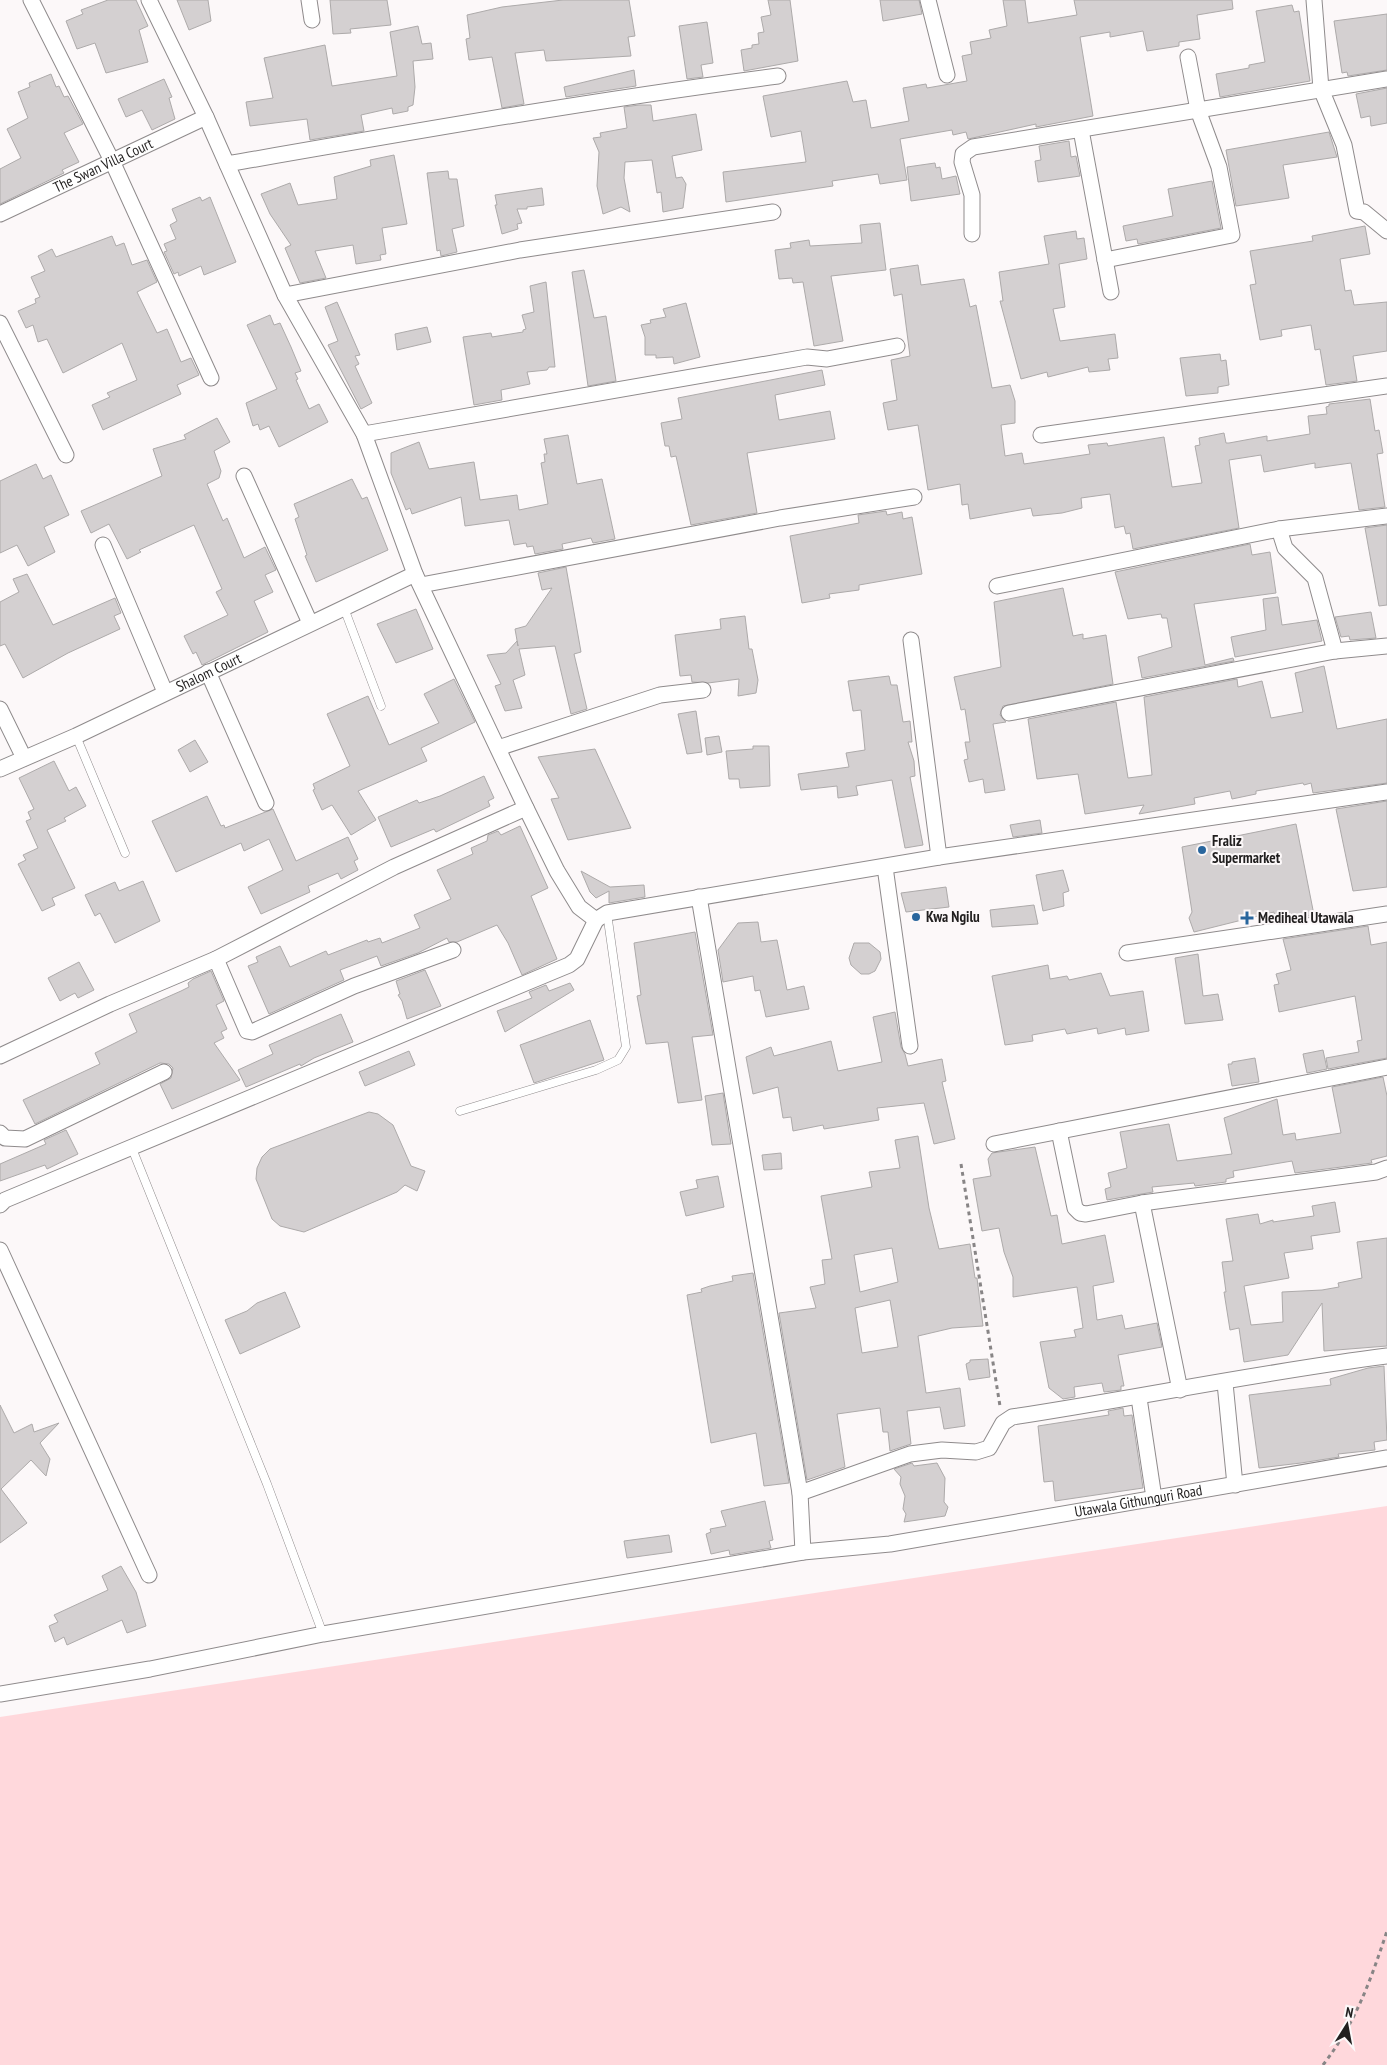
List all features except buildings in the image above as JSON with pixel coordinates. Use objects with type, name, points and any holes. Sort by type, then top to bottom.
[{"type":"street","points":[[31,0],[112,161],[211,378]]},
{"type":"street","points":[[149,0],[206,117],[285,295],[364,434],[418,579],[526,808],[557,871],[579,907],[602,916],[699,897],[938,857],[1387,792]]},
{"type":"street","points":[[309,0],[312,20]]},
{"type":"street","points":[[928,0],[947,76]]},
{"type":"street","points":[[1314,0],[1321,89],[1344,145],[1357,211],[1364,212],[1387,231]]},
{"type":"street","points":[[1105,260],[1232,235],[1219,168],[1198,110],[1188,57]]},
{"type":"street","points":[[227,164],[503,116],[660,91],[778,76]]},
{"type":"street","points":[[972,234],[972,195],[962,162],[963,154],[972,147],[1321,89],[1387,80]]},
{"type":"street","name":"The Swan Villa Court","points":[[0,214],[206,117]]},
{"type":"street","points":[[1081,130],[1111,292]]},
{"type":"street","points":[[285,295],[520,250],[773,212]]},
{"type":"street","points":[[0,323],[66,455]]},
{"type":"street","points":[[364,434],[807,357],[827,359],[897,346]]},
{"type":"street","points":[[1041,434],[1387,386]]},
{"type":"street","points":[[244,476],[310,623]]},
{"type":"street","name":"Shalom Court","points":[[0,769],[76,736],[310,623],[418,579],[914,497]]},
{"type":"street","points":[[997,586],[1279,529],[1387,516]]},
{"type":"street","points":[[1279,529],[1285,548],[1315,578],[1336,651]]},
{"type":"street","points":[[103,546],[165,692]]},
{"type":"street","points":[[911,640],[938,857]]},
{"type":"street","points":[[1009,713],[1336,651],[1387,646]]},
{"type":"street","points":[[208,672],[266,803]]},
{"type":"street","points":[[498,748],[660,695],[703,690]]},
{"type":"street","points":[[0,709],[24,758]]},
{"type":"street","points":[[0,1056],[110,1004],[216,959],[394,867],[526,808]]},
{"type":"street","points":[[885,866],[910,1046]]},
{"type":"street","points":[[699,897],[800,1493],[803,1552]]},
{"type":"street","points":[[1127,953],[1387,914]]},
{"type":"street","points":[[0,1205],[5,1200],[131,1146],[570,965],[577,959],[602,916]]},
{"type":"street","points":[[216,959],[246,1031],[252,1032],[354,986],[453,950]]},
{"type":"street","points":[[994,1144],[1387,1067]]},
{"type":"street","points":[[0,1133],[13,1140],[26,1140],[164,1072]]},
{"type":"street","points":[[1059,1131],[1075,1208],[1086,1214],[1142,1203],[1376,1172],[1387,1168]]},
{"type":"street","points":[[1142,1203],[1180,1390]]},
{"type":"street","points":[[0,1250],[150,1575]]},
{"type":"street","points":[[800,1493],[910,1454],[942,1450],[976,1452],[989,1448],[1003,1423],[1012,1417],[1139,1398],[1307,1366],[1387,1356]]},
{"type":"street","points":[[1225,1383],[1235,1485]]},
{"type":"street","points":[[1139,1398],[1154,1498]]},
{"type":"street","name":"Utawala Githunguri Road","points":[[0,1694],[150,1669],[324,1634],[803,1552],[890,1544],[1387,1458]]},
{"type":"lane","points":[[344,608],[381,706]]},
{"type":"lane","points":[[76,736],[125,853]]},
{"type":"lane","points":[[460,1112],[596,1070],[618,1060],[623,1054],[626,1047],[602,916]]},
{"type":"lane","points":[[131,1146],[267,1484],[324,1634]]},
{"type":"path","points":[[961,1164],[1003,1423]]},
{"type":"path","points":[[1323,2065],[1337,2047],[1365,1998],[1387,1931]]},
{"type":"shaded area","points":[[1387,1506],[1387,2065],[0,2065],[0,1717]]},
{"type":"place","name":"Fraliz Supermarket","points":[[1202,850]]},
{"type":"place","name":"Kwa Ngilu","points":[[916,917]]},
{"type":"place","name":"Mediheal Utawala","points":[[1247,918]]}]
